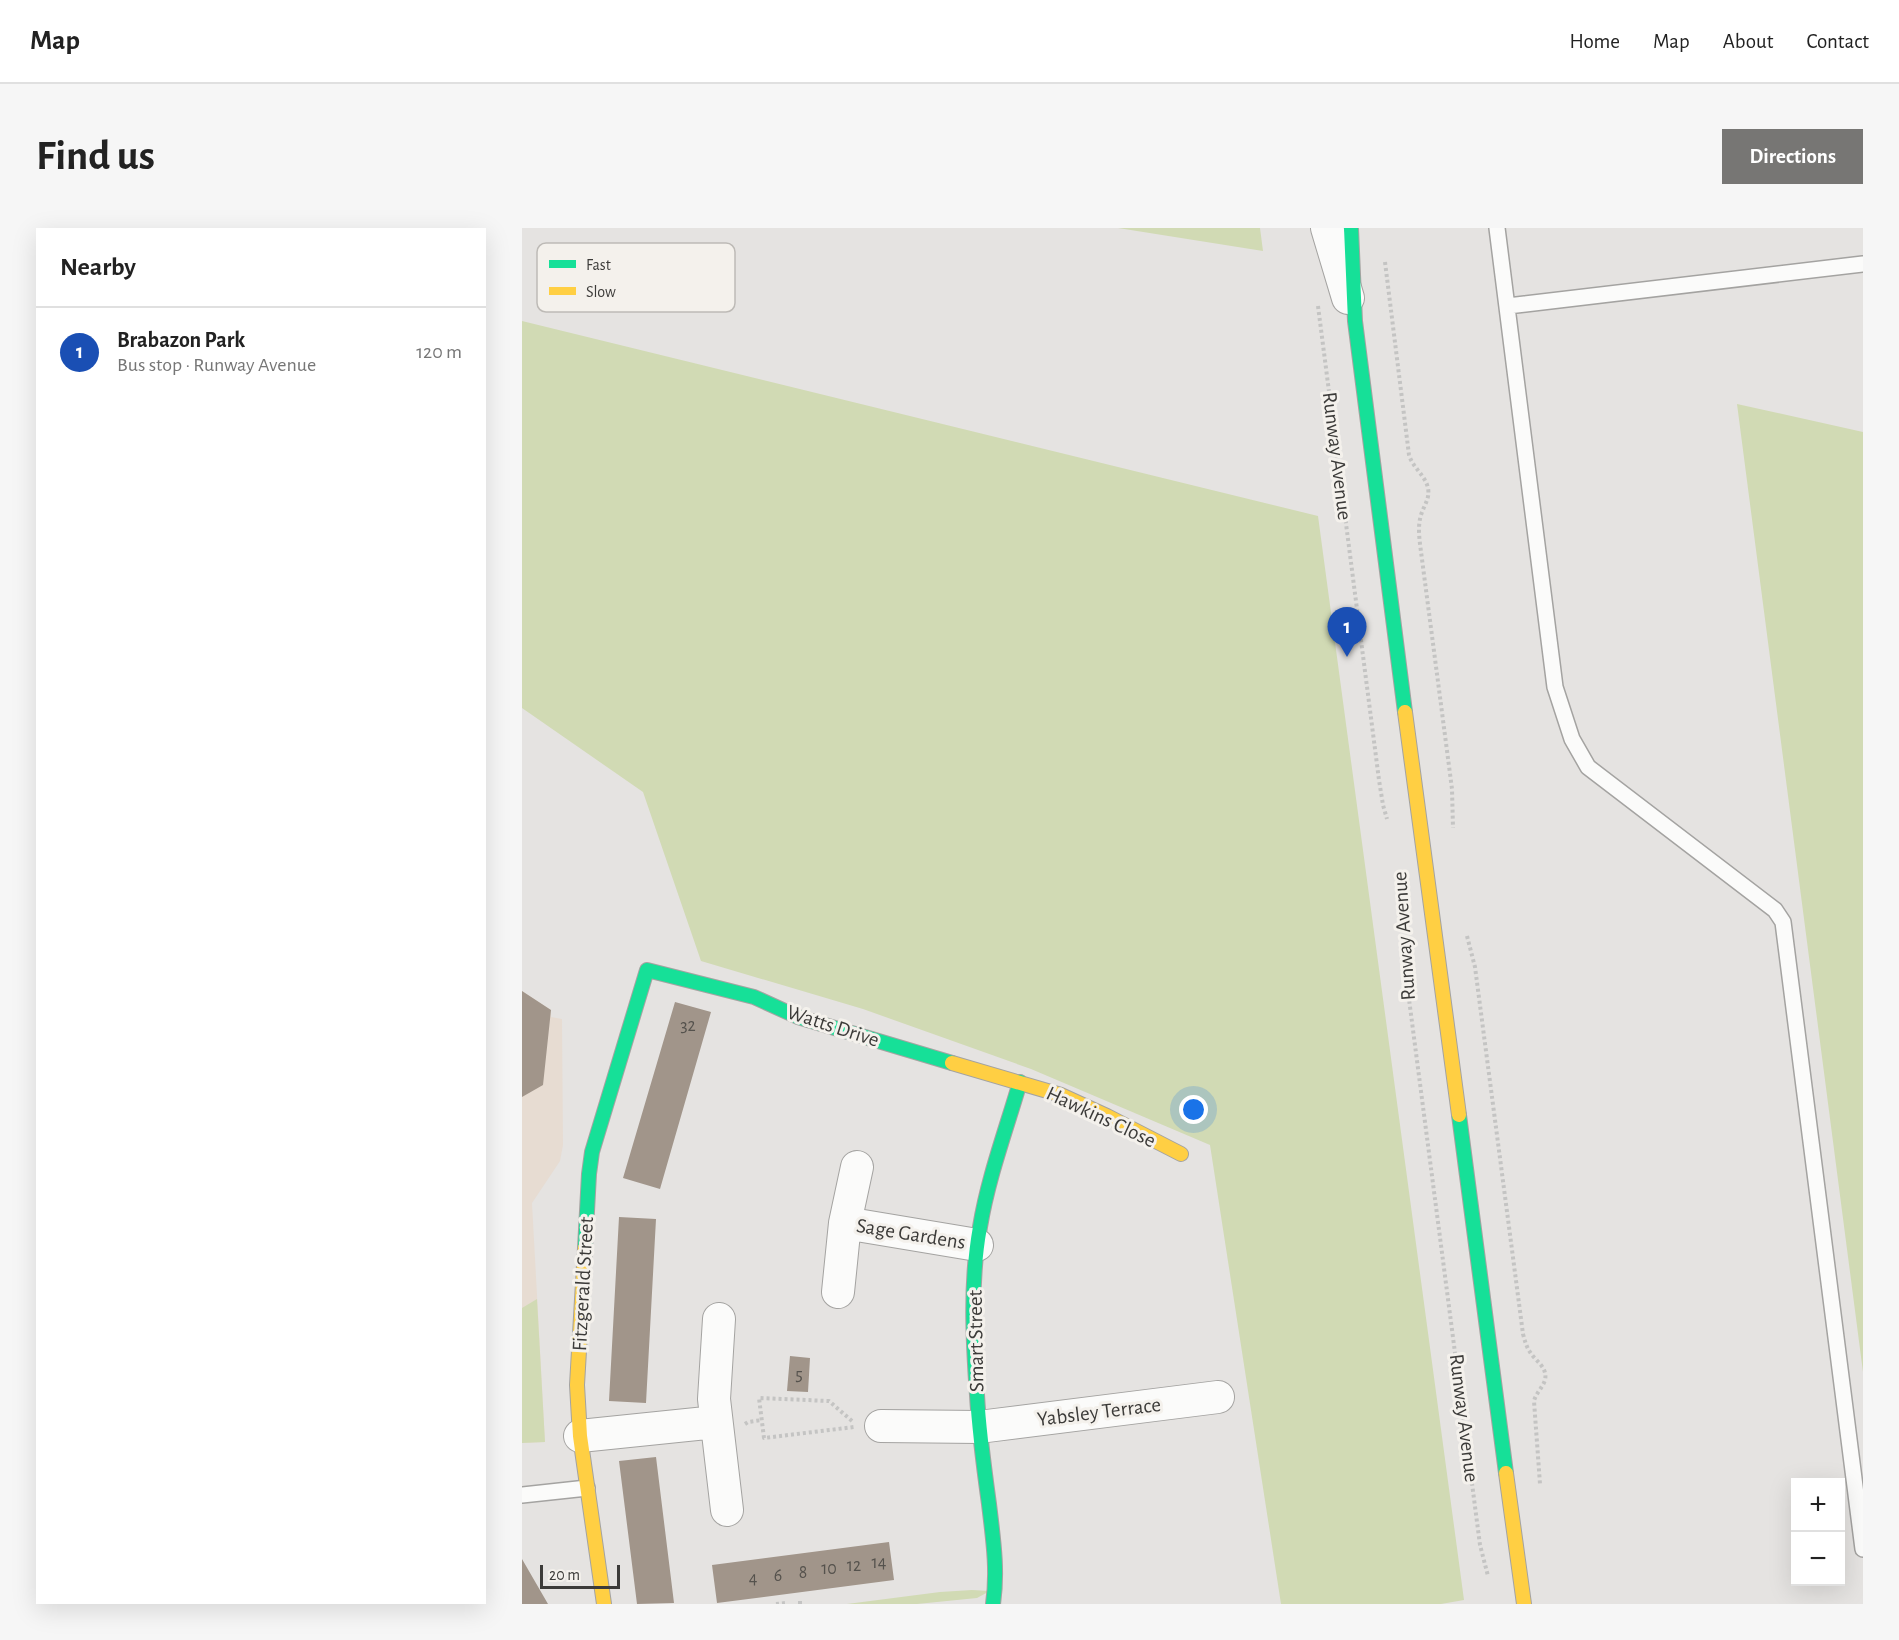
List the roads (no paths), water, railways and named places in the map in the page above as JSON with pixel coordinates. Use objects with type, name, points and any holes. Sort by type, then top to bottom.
[{"type":"street","name":"Runway Avenue","points":[[1328,228],[1355,321]]},
{"type":"street","name":"Runway Avenue","points":[[1351,228],[1355,321],[1524,1604]]},
{"type":"street","name":"Watts Drive","points":[[647,970],[754,997],[798,1017],[1020,1082]]},
{"type":"street","name":"Fitzgerald Street","points":[[604,1604],[580,1436],[577,1385],[590,1163],[647,970]]},
{"type":"street","name":"Hawkins Close","points":[[1020,1082],[1061,1095],[1180,1154]]},
{"type":"street","name":"Smart Street","points":[[993,1604],[997,1583],[979,1427],[974,1345],[977,1245],[983,1210],[1020,1082]]},
{"type":"street","name":"Sage Gardens","points":[[838,1292],[845,1223],[857,1167]]},
{"type":"street","name":"Sage Gardens","points":[[845,1223],[977,1245]]},
{"type":"street","points":[[719,1319],[714,1399],[727,1510]]},
{"type":"street","name":"Yabsley Terrace","points":[[869,1426],[979,1427],[1218,1397]]},
{"type":"street","points":[[580,1436],[716,1422]]},
{"type":"lane","points":[[1497,228],[1555,687],[1572,739],[1588,767],[1775,910],[1783,922],[1863,1549]]},
{"type":"lane","points":[[1508,306],[1863,264]]},
{"type":"lane","points":[[522,1495],[587,1488]]},
{"type":"place","name":"Brabazon Park","points":[[1347,657]]}]
